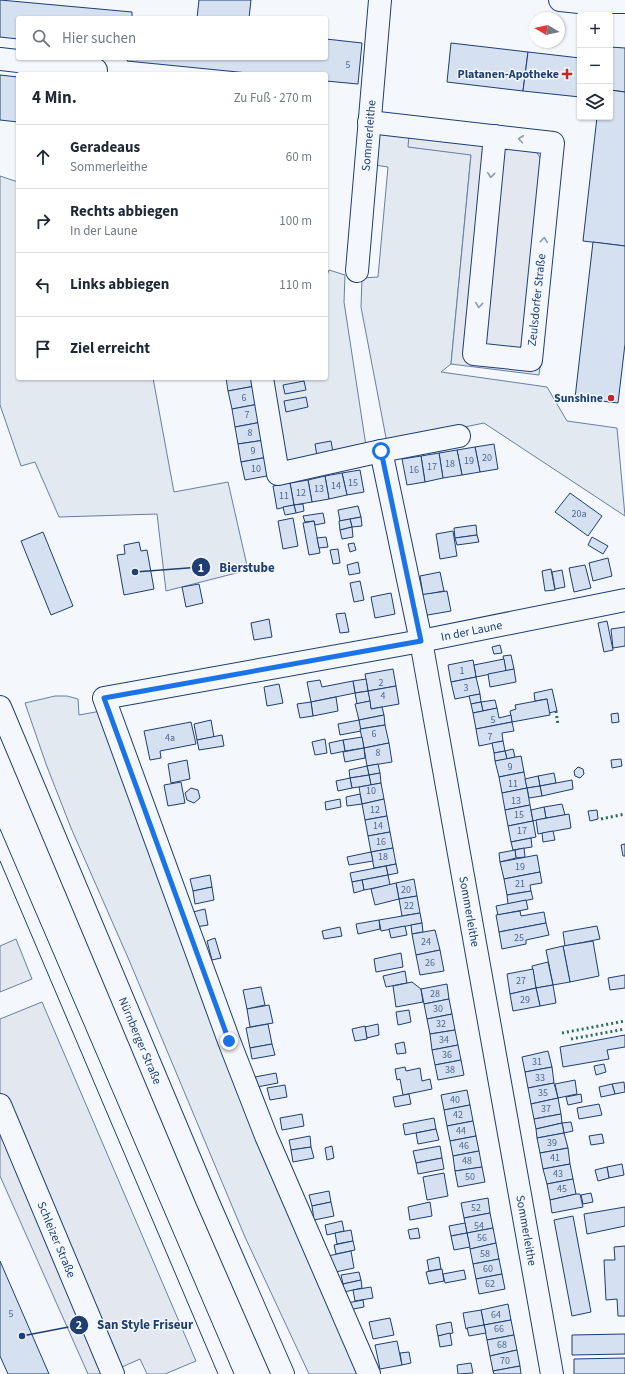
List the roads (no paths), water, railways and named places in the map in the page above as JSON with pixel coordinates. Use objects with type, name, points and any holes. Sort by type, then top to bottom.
[{"type":"street","name":"Sommerleithe","points":[[357,271],[380,0]]},
{"type":"street","points":[[560,0],[579,2],[625,2]]},
{"type":"street","points":[[0,59],[96,70]]},
{"type":"street","name":"Zeulsdorfer Straße","points":[[369,122],[495,136],[553,143],[531,360],[474,354],[495,136]]},
{"type":"street","points":[[262,380],[278,474],[381,451],[458,436]]},
{"type":"street","name":"Sommerleithe","points":[[381,451],[421,641],[552,1374]]},
{"type":"street","name":"In der Laune","points":[[369,1374],[266,1136],[104,698],[421,641],[625,600]]},
{"type":"street","name":"Nürnberger Straße","points":[[0,707],[4,724],[207,1200],[283,1374]]},
{"type":"street","name":"Schleizer Straße","points":[[0,1105],[112,1374]]},
{"type":"tram line","points":[[0,829],[234,1374]]},
{"type":"tram line","points":[[0,861],[218,1374]]},
{"type":"place","name":"Platanen-Apotheke","points":[[567,74]]},
{"type":"place","name":"Sunshine","points":[[611,398]]},
{"type":"place","name":"Bierstube","points":[[135,572]]},
{"type":"place","name":"San Style Friseur","points":[[22,1336]]}]
